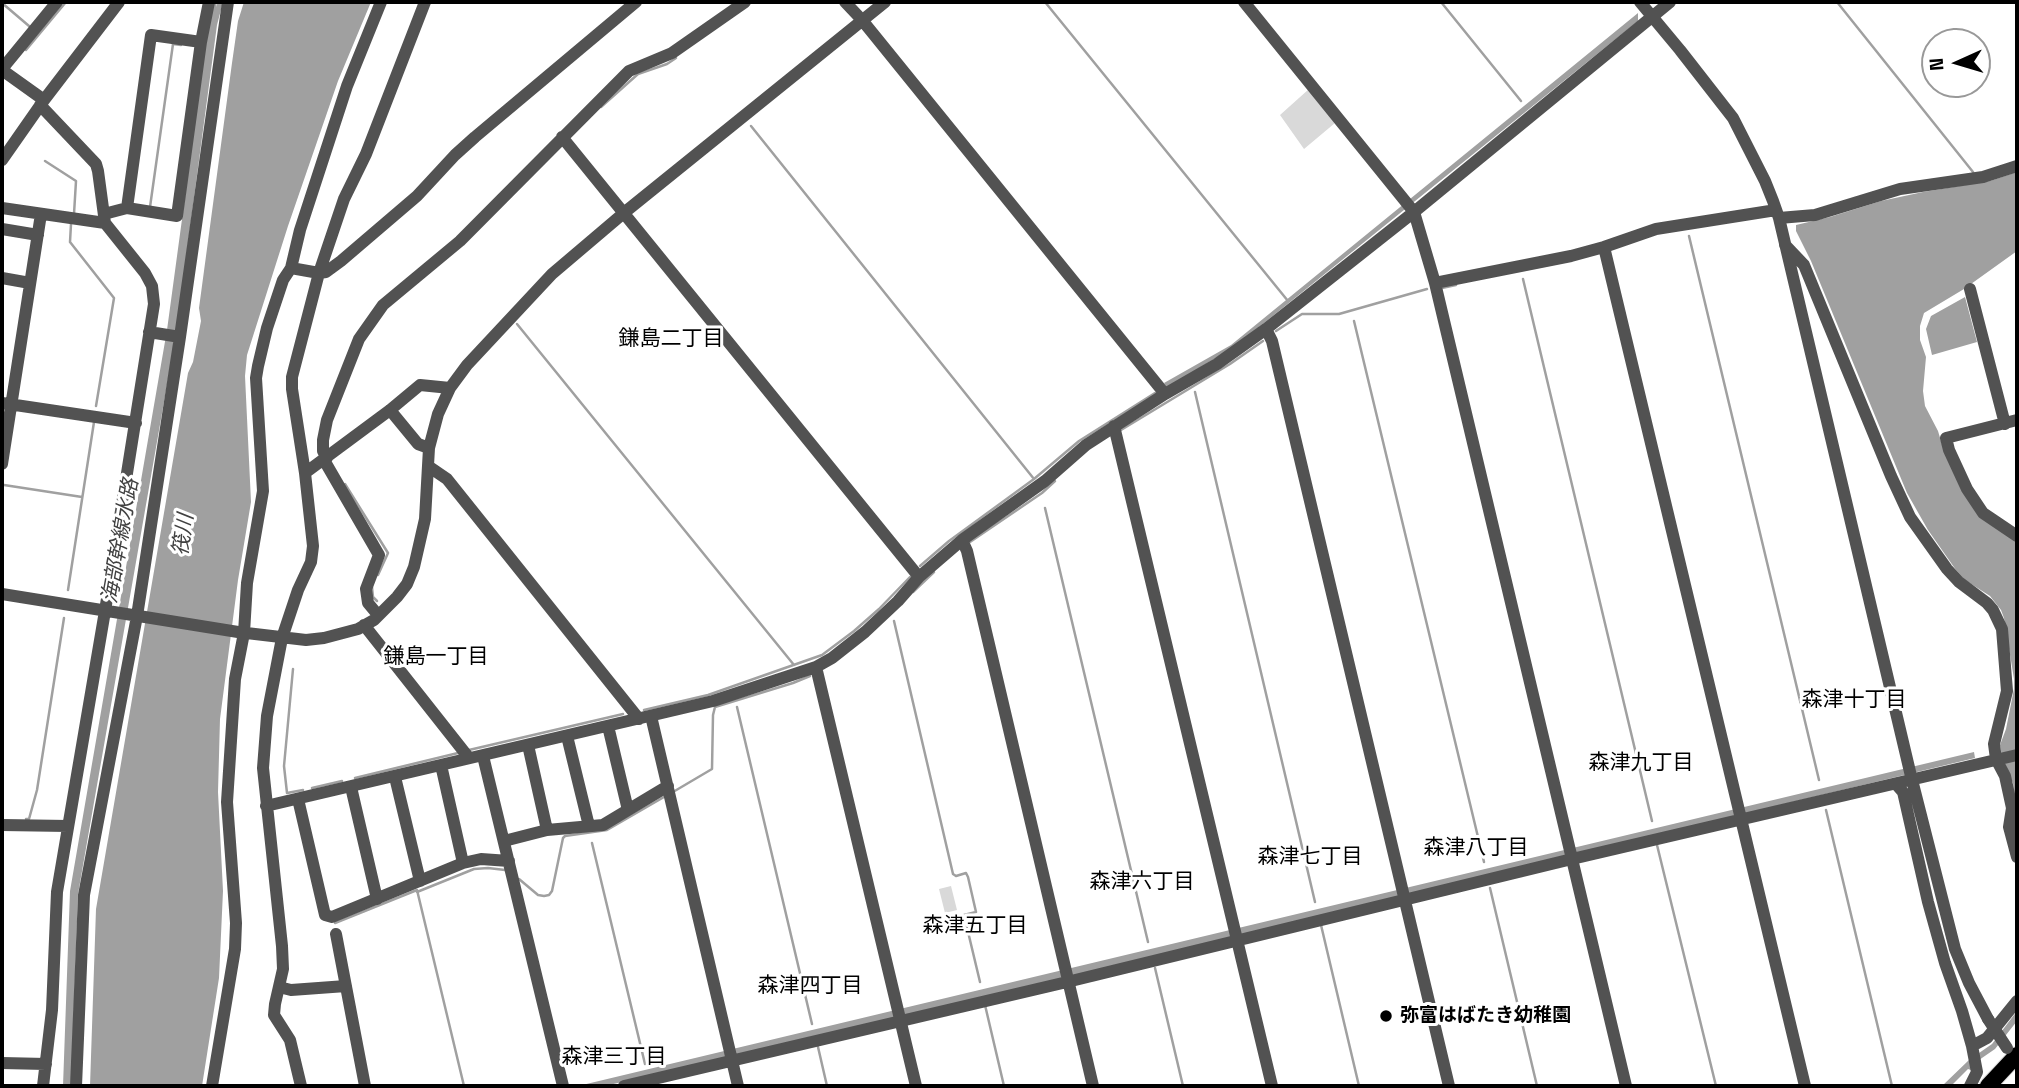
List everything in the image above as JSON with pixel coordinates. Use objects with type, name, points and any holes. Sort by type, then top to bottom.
[{"type":"main road","points":[[1987,1086],[2013,1054]]},
{"type":"street","points":[[2,160],[119,2]]},
{"type":"street","points":[[76,1086],[84,895],[137,616],[174,336],[228,2]]},
{"type":"street","points":[[212,1086],[235,948],[236,923],[227,802],[235,679],[247,583],[263,491],[256,378],[264,337],[283,280],[291,268],[300,230],[347,86],[381,2]]},
{"type":"street","points":[[301,1086],[290,1040],[274,1016],[283,969],[282,946],[263,768],[267,716],[282,638],[298,590],[311,562],[313,547],[292,377],[318,273],[344,200],[366,154],[425,2]]},
{"type":"street","points":[[291,268],[318,273],[327,271],[341,261],[408,204],[475,137],[636,2]]},
{"type":"street","points":[[378,615],[368,603],[366,590],[379,555],[323,451],[327,420],[359,339],[383,305],[460,241],[629,71],[672,53],[745,2]]},
{"type":"street","points":[[845,2],[1164,394]]},
{"type":"street","points":[[2,594],[282,638],[324,639],[364,625],[397,597],[407,584],[414,567],[425,519],[429,448],[438,414],[450,388],[467,365],[552,274],[885,2]]},
{"type":"street","points":[[1244,2],[1414,212],[1435,283],[1626,1086]]},
{"type":"street","points":[[1640,2],[1733,118],[1765,181],[1777,214],[1955,949],[1988,1019],[2013,1054]]},
{"type":"street","points":[[266,806],[713,701],[816,667],[832,658],[865,632],[919,577],[962,540],[1045,481],[1086,445],[1164,394],[1217,364],[1266,329],[1414,212],[1670,2]]},
{"type":"street","points":[[43,1086],[52,1010],[57,892],[111,612],[153,304],[152,286],[145,273],[105,218],[96,164],[42,103],[4,72],[55,3]]},
{"type":"street","points":[[2,208],[41,214],[105,218],[127,208],[177,216],[205,4]]},
{"type":"street","points":[[127,208],[150,35],[201,42]]},
{"type":"street","points":[[562,137],[919,577]]},
{"type":"street","points":[[1435,283],[1604,247],[1656,229],[1777,214],[1815,215],[1899,189],[1983,177],[2017,166]]},
{"type":"street","points":[[2,464],[6,404],[41,214]]},
{"type":"street","points":[[2,229],[38,235]]},
{"type":"street","points":[[1785,244],[1804,265],[1910,517],[1947,569],[1959,582],[1987,603],[1997,618],[2004,639],[2007,691],[1994,744],[1996,759],[2005,776],[2011,808],[2010,827],[2017,858]]},
{"type":"street","points":[[1604,247],[1805,1086]]},
{"type":"street","points":[[2,278],[30,283]]},
{"type":"street","points":[[1970,289],[2011,422],[1946,438],[1967,489],[1983,513],[2017,536]]},
{"type":"street","points":[[1266,329],[1272,341],[1449,1086]]},
{"type":"street","points":[[149,332],[174,336]]},
{"type":"street","points":[[304,473],[420,385],[450,388]]},
{"type":"street","points":[[6,404],[136,423]]},
{"type":"street","points":[[390,410],[418,444],[429,448]]},
{"type":"street","points":[[1114,426],[1272,1086]]},
{"type":"street","points":[[428,466],[447,479],[645,717],[667,786],[738,1086]]},
{"type":"street","points":[[962,540],[967,551],[1093,1086]]},
{"type":"street","points":[[364,625],[469,758]]},
{"type":"street","points":[[816,667],[916,1086]]},
{"type":"street","points":[[608,726],[628,810]]},
{"type":"street","points":[[567,736],[589,826]]},
{"type":"street","points":[[528,745],[547,830]]},
{"type":"street","points":[[624,1086],[731,1056],[899,1016],[1068,982],[1236,935],[1570,853],[1739,815],[1896,784],[1911,774],[2017,755]]},
{"type":"street","points":[[483,756],[563,1086]]},
{"type":"street","points":[[442,765],[463,863]]},
{"type":"street","points":[[395,777],[420,881]]},
{"type":"street","points":[[1896,784],[1902,792],[1938,939],[1977,1072],[1970,1086]]},
{"type":"street","points":[[505,841],[547,830],[603,825],[667,786]]},
{"type":"street","points":[[351,787],[377,899]]},
{"type":"street","points":[[298,799],[325,915],[332,917],[463,863],[481,859],[509,861]]},
{"type":"street","points":[[2,825],[68,826]]},
{"type":"street","points":[[336,934],[365,1086]]},
{"type":"street","points":[[279,987],[291,990],[346,986]]},
{"type":"street","points":[[1973,1057],[2017,1001]]},
{"type":"street","points":[[2,1063],[47,1064]]},
{"type":"shaded area","points":[[1309,89],[1335,123],[1304,149],[1280,115]]},
{"type":"shaded area","points":[[951,886],[957,910],[945,913],[939,889]]},
{"type":"water","points":[[214,2],[217,2],[216,7],[218,2],[223,2],[217,25],[176,333],[78,894],[71,1086],[63,1086],[70,891],[167,330],[206,42]]},
{"type":"water","name":"筏川","points":[[244,2],[371,2],[338,81],[247,355],[245,376],[251,502],[220,719],[218,792],[223,891],[219,978],[202,1086],[90,1086],[96,909],[188,373],[193,362],[201,321],[199,308],[232,63],[238,21]]},
{"type":"water","points":[[1638,13],[1638,21],[1238,344],[1167,388],[1164,383],[1231,345]]},
{"type":"water","points":[[2017,172],[2017,251],[1964,289],[1924,313],[1920,340],[1926,357],[1923,391],[1925,406],[1938,431],[1944,451],[1964,491],[2017,541],[2017,823],[2013,783],[2003,763],[2000,745],[2014,689],[2004,618],[1990,596],[1965,580],[1956,570],[1928,530],[1907,493],[1811,261],[1796,231],[1796,225],[1881,201],[1990,181]]},
{"type":"water","points":[[1965,297],[1977,342],[1932,355],[1926,329],[1931,316]]},
{"type":"water","points":[[1974,752],[1975,758],[904,1016],[605,1086],[578,1086]]},
{"type":"water","points":[[2017,1011],[2017,1021],[1995,1049],[1951,1086],[1942,1086],[1969,1060],[1992,1044]]},
{"type":"waterway","points":[[26,50],[66,2]]},
{"type":"waterway","points":[[1045,2],[1288,301]]},
{"type":"waterway","points":[[1441,2],[1521,101]]},
{"type":"waterway","points":[[1837,2],[1973,174]]},
{"type":"waterway","points":[[2,3],[29,26]]},
{"type":"waterway","points":[[150,207],[173,44],[181,45]]},
{"type":"waterway","points":[[601,107],[638,74],[676,58]]},
{"type":"waterway","points":[[751,126],[1034,479]]},
{"type":"waterway","points":[[45,161],[76,181],[74,214]]},
{"type":"waterway","points":[[71,224],[70,242],[114,298],[96,406]]},
{"type":"waterway","points":[[1689,236],[1819,780]]},
{"type":"waterway","points":[[1523,279],[1652,821]]},
{"type":"waterway","points":[[1442,288],[1456,285]]},
{"type":"waterway","points":[[1276,331],[1302,314],[1339,314],[1427,289]]},
{"type":"waterway","points":[[1354,321],[1484,862]]},
{"type":"waterway","points":[[517,324],[794,665]]},
{"type":"waterway","points":[[1121,430],[1263,341]]},
{"type":"waterway","points":[[1195,392],[1315,902]]},
{"type":"waterway","points":[[920,566],[1079,441],[1155,393]]},
{"type":"waterway","points":[[68,590],[94,422]]},
{"type":"waterway","points":[[970,542],[1042,493],[1055,481]]},
{"type":"waterway","points":[[345,484],[388,553],[378,575]]},
{"type":"waterway","points":[[4,485],[82,497]]},
{"type":"waterway","points":[[1045,508],[1148,942]]},
{"type":"waterway","points":[[913,592],[934,572]]},
{"type":"waterway","points":[[644,710],[708,695],[822,655],[879,609],[910,577]]},
{"type":"waterway","points":[[372,587],[373,597],[377,601]]},
{"type":"waterway","points":[[26,819],[29,819],[37,790],[64,618]]},
{"type":"waterway","points":[[894,621],[953,874],[956,876],[966,873],[968,877],[976,912],[964,915],[980,982]]},
{"type":"waterway","points":[[293,669],[284,766],[287,793],[303,790]]},
{"type":"waterway","points":[[673,792],[712,769],[715,707],[810,676]]},
{"type":"waterway","points":[[737,707],[812,1024]]},
{"type":"waterway","points":[[469,750],[623,714]]},
{"type":"waterway","points":[[355,778],[458,753]]},
{"type":"waterway","points":[[312,788],[342,781]]},
{"type":"waterway","points":[[519,879],[538,895],[549,895],[565,836],[607,830],[664,797]]},
{"type":"waterway","points":[[1826,810],[1892,1086]]},
{"type":"waterway","points":[[592,843],[645,1064]]},
{"type":"waterway","points":[[1657,845],[1716,1086]]},
{"type":"waterway","points":[[417,892],[474,869],[505,870]]},
{"type":"waterway","points":[[1490,888],[1537,1086]]},
{"type":"waterway","points":[[335,923],[417,890],[464,1086]]},
{"type":"waterway","points":[[1321,925],[1359,1086]]},
{"type":"waterway","points":[[1155,968],[1183,1086]]},
{"type":"waterway","points":[[985,1005],[1004,1086]]},
{"type":"waterway","points":[[818,1047],[827,1086]]},
{"type":"place","name":"弥富はばたき幼稚園","points":[[1386,1016]]},
{"type":"district","name":"鎌島二丁目","points":[[671,339]]},
{"type":"district","name":"鎌島一丁目","points":[[436,657]]},
{"type":"district","name":"森津十丁目","points":[[1854,700]]},
{"type":"district","name":"森津九丁目","points":[[1641,763]]},
{"type":"district","name":"森津八丁目","points":[[1476,848]]},
{"type":"district","name":"森津七丁目","points":[[1310,857]]},
{"type":"district","name":"森津六丁目","points":[[1142,882]]},
{"type":"district","name":"森津五丁目","points":[[975,926]]},
{"type":"district","name":"森津四丁目","points":[[810,986]]},
{"type":"district","name":"森津三丁目","points":[[614,1057]]},
{"type":"water label","name":"海部幹線水路","points":[[121,541]]}]
